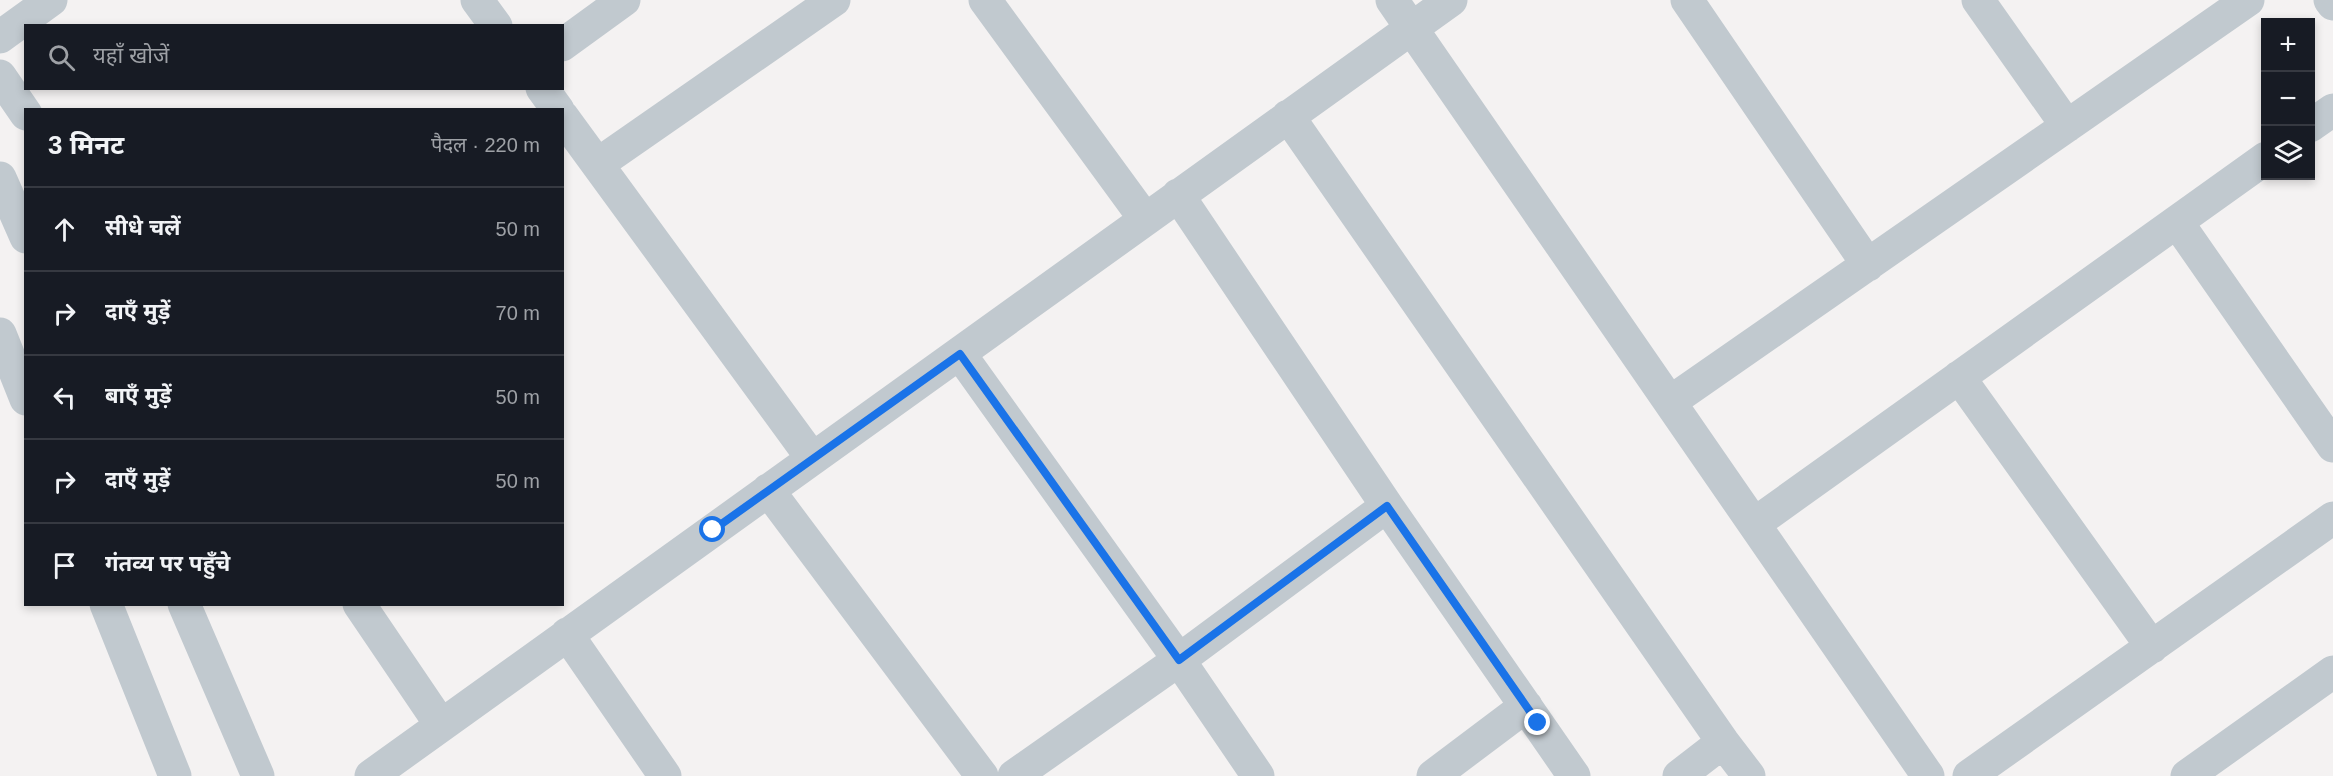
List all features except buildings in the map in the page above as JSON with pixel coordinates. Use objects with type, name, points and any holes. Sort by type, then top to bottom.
[{"type":"street","points":[[0,37],[51,0]]},
{"type":"street","points":[[477,0],[495,24]]},
{"type":"street","points":[[564,44],[624,0]]},
{"type":"street","points":[[598,164],[834,0]]},
{"type":"street","points":[[985,0],[1145,219]]},
{"type":"street","points":[[1392,0],[1929,776]]},
{"type":"street","points":[[373,775],[1451,0]]},
{"type":"street","points":[[1687,0],[1868,265]]},
{"type":"street","points":[[1978,0],[2067,126]]},
{"type":"street","points":[[1670,402],[2248,0]]},
{"type":"street","points":[[2330,0],[2333,4]]},
{"type":"street","points":[[0,76],[24,111]]},
{"type":"street","points":[[543,90],[557,108]]},
{"type":"street","points":[[2315,123],[2333,110]]},
{"type":"street","points":[[1288,116],[1723,742],[1749,776]]},
{"type":"street","points":[[564,119],[812,458]]},
{"type":"street","points":[[1754,524],[2261,161]]},
{"type":"street","points":[[0,178],[24,232]]},
{"type":"street","points":[[1178,195],[1387,506],[1574,776]]},
{"type":"street","points":[[2176,222],[2333,446]]},
{"type":"street","points":[[0,334],[24,394]]},
{"type":"street","points":[[960,354],[1179,660],[1258,776]]},
{"type":"street","points":[[1959,377],[2152,647]]},
{"type":"street","points":[[768,490],[982,776]]},
{"type":"street","points":[[1014,776],[1179,660],[1387,506]]},
{"type":"street","points":[[1969,776],[2333,518]]},
{"type":"street","points":[[107,606],[176,776]]},
{"type":"street","points":[[185,606],[258,776]]},
{"type":"street","points":[[360,606],[441,725]]},
{"type":"street","points":[[567,634],[665,776]]},
{"type":"street","points":[[2187,776],[2333,672]]},
{"type":"street","points":[[1433,776],[1526,705]]},
{"type":"street","points":[[1679,776],[1723,742]]},
{"type":"route","points":[[713,530],[960,354],[1179,660],[1387,506],[1538,723]]}]
